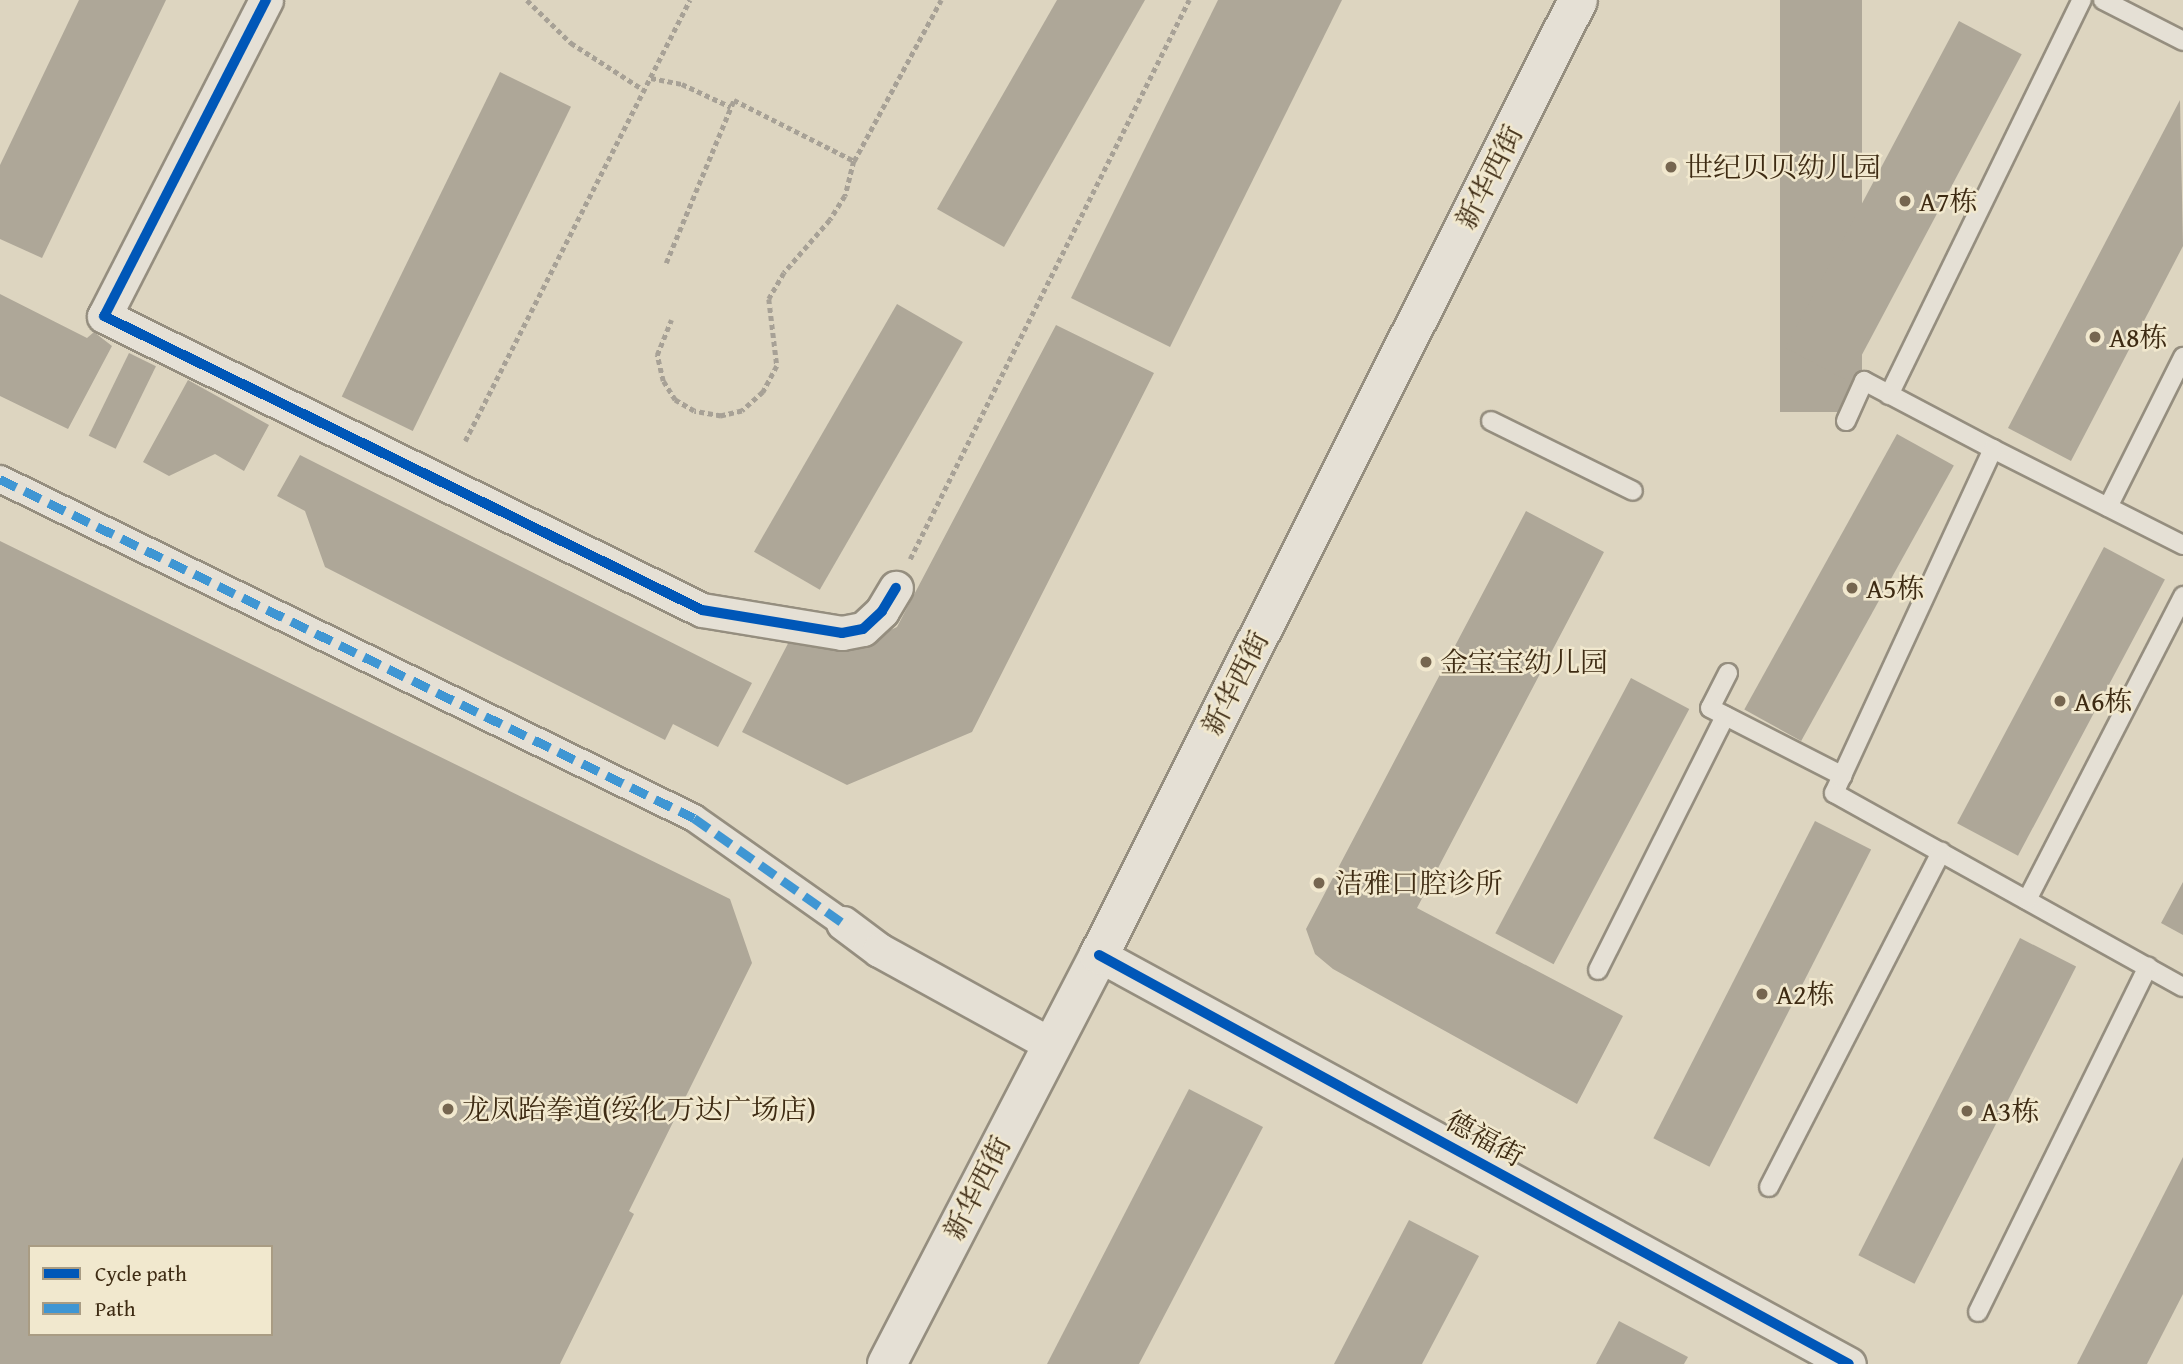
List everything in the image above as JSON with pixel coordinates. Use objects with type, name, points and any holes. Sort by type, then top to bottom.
[{"type":"main road","name":"新华西街","points":[[897,1360],[1052,1045],[1578,0]]},
{"type":"street","points":[[266,0],[104,316],[702,610],[842,633],[863,629],[882,611],[896,588]]},
{"type":"street","points":[[0,479],[694,818],[879,950],[1052,1045]]},
{"type":"street","name":"德福街","points":[[1099,955],[1849,1364]]},
{"type":"lane","points":[[1889,394],[2082,0]]},
{"type":"lane","points":[[2103,0],[2183,41]]},
{"type":"lane","points":[[2108,507],[2183,356]]},
{"type":"lane","points":[[1846,421],[1864,382],[2183,545]]},
{"type":"lane","points":[[1491,421],[1633,491]]},
{"type":"lane","points":[[1993,449],[1835,793],[2183,987]]},
{"type":"lane","points":[[2027,900],[2183,596]]},
{"type":"lane","points":[[1728,673],[1710,708],[1843,776]]},
{"type":"lane","points":[[1598,970],[1726,716]]},
{"type":"lane","points":[[1769,1187],[1941,852]]},
{"type":"lane","points":[[1978,1312],[2148,967]]},
{"type":"path","points":[[527,0],[571,43],[644,90]]},
{"type":"path","points":[[466,441],[690,0]]},
{"type":"path","points":[[671,320],[657,355],[663,381],[675,400],[694,411],[722,416],[743,411],[763,392],[777,366],[769,299],[784,273],[830,220],[845,196],[854,160],[940,0]]},
{"type":"path","points":[[896,588],[1189,0]]},
{"type":"path","points":[[651,78],[682,84],[732,108]]},
{"type":"path","points":[[666,264],[734,100],[854,160]]},
{"type":"building","points":[[79,0],[166,0],[42,258],[0,239],[0,165]]},
{"type":"building","points":[[1057,0],[1145,0],[1004,247],[937,209]]},
{"type":"building","points":[[1218,0],[1342,0],[1170,347],[1071,298]]},
{"type":"building","points":[[1780,0],[1862,0],[1862,412],[1780,412]]},
{"type":"building","name":"A7栋","points":[[1959,21],[2022,54],[1848,381],[1785,348]]},
{"type":"building","points":[[500,72],[571,107],[413,431],[342,396]]},
{"type":"building","name":"A8栋","points":[[2180,100],[2183,246],[2071,461],[2008,428]]},
{"type":"building","points":[[0,294],[87,338],[94,332],[112,346],[68,429],[0,396]]},
{"type":"building","points":[[897,304],[963,342],[820,590],[754,552]]},
{"type":"building","points":[[1056,325],[1154,373],[972,732],[847,785],[742,732],[795,630],[850,649],[897,627]]},
{"type":"building","points":[[129,353],[156,366],[116,449],[89,436]]},
{"type":"building","points":[[188,380],[269,425],[244,471],[215,454],[169,476],[143,462]]},
{"type":"building","name":"A5栋","points":[[1897,434],[1954,466],[1801,741],[1744,710]]},
{"type":"building","points":[[300,455],[752,683],[718,747],[673,724],[665,740],[325,567],[305,511],[277,496]]},
{"type":"building","points":[[1526,511],[1604,552],[1417,908],[1623,1016],[1577,1104],[1333,969],[1315,954],[1306,929]]},
{"type":"building","points":[[0,541],[730,899],[752,963],[629,1211],[634,1214],[560,1364],[0,1364]]},
{"type":"building","name":"A6栋","points":[[2104,547],[2165,579],[2018,856],[1957,823]]},
{"type":"building","points":[[1631,678],[1689,709],[1554,964],[1495,933]]},
{"type":"building","name":"A2栋","points":[[1815,821],[1871,850],[1710,1167],[1653,1138]]},
{"type":"building","points":[[2183,882],[2183,935],[2161,923]]},
{"type":"building","name":"A3栋","points":[[2020,938],[2076,967],[1915,1284],[1858,1255]]},
{"type":"building","points":[[1189,1089],[1263,1127],[1139,1364],[1047,1364]]},
{"type":"building","points":[[2183,1157],[2183,1294],[2147,1364],[2077,1364]]},
{"type":"building","points":[[1409,1220],[1479,1256],[1422,1364],[1334,1364]]},
{"type":"building","points":[[1619,1321],[1688,1357],[1684,1364],[1596,1364]]},
{"type":"marked path","points":[[0,479],[694,818],[843,923]]},
{"type":"cycle path","points":[[266,0],[104,316],[702,610],[842,633],[863,629],[882,611],[896,588]]},
{"type":"cycle path","points":[[1099,955],[1849,1364]]},
{"type":"place","name":"世纪贝贝幼儿园","points":[[1671,167]]},
{"type":"place","name":"A7栋","points":[[1905,201]]},
{"type":"place","name":"A8栋","points":[[2095,337]]},
{"type":"place","name":"A5栋","points":[[1852,588]]},
{"type":"place","name":"金宝宝幼儿园","points":[[1426,662]]},
{"type":"place","name":"A6栋","points":[[2060,701]]},
{"type":"place","name":"洁雅口腔诊所","points":[[1319,883]]},
{"type":"place","name":"A2栋","points":[[1762,994]]},
{"type":"place","name":"龙凤跆拳道(绥化万达广场店)","points":[[448,1109]]},
{"type":"place","name":"A3栋","points":[[1967,1111]]}]
